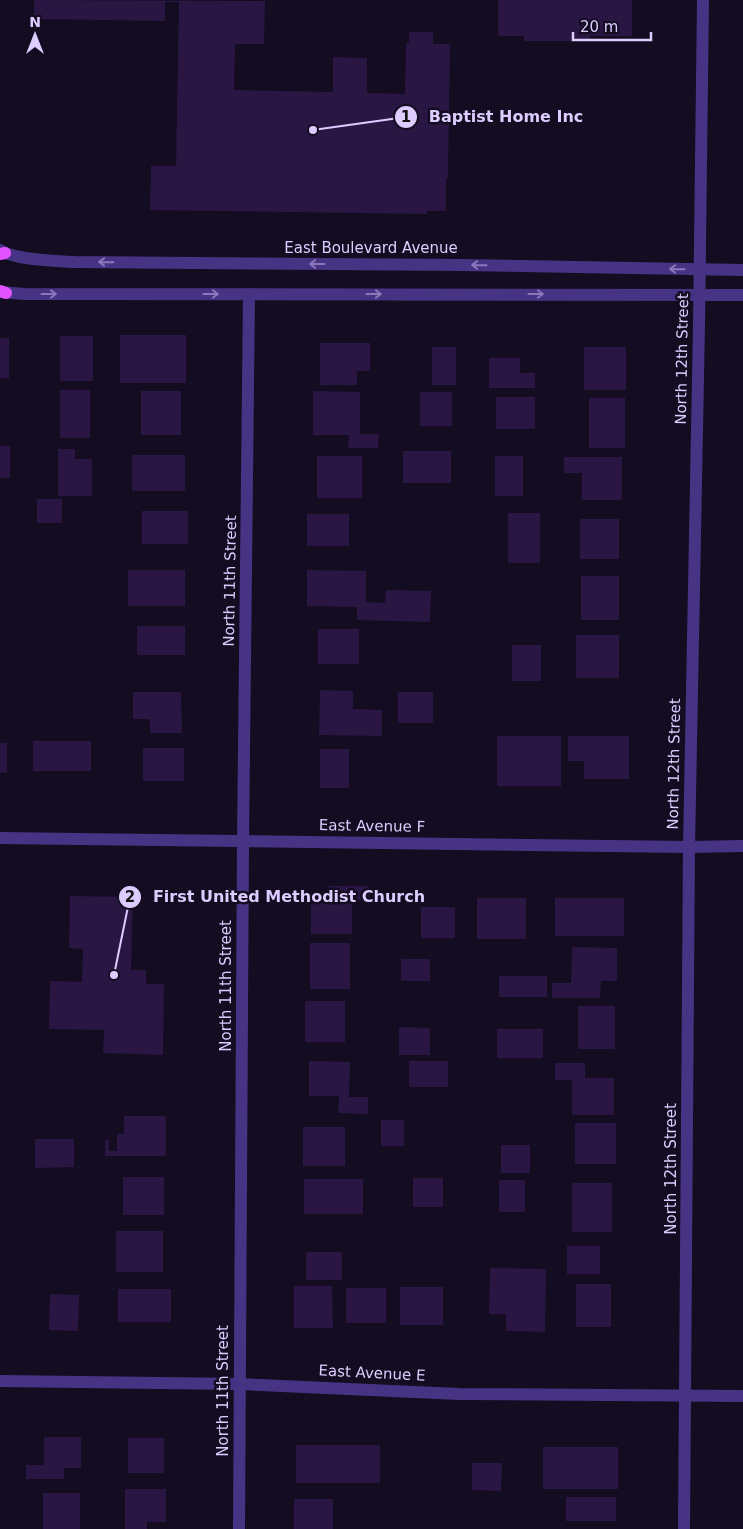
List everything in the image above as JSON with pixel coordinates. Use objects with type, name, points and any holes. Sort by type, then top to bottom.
[{"type":"street","name":"North 12th Street","points":[[684,1529],[689,847],[703,0]]},
{"type":"street","name":"East Boulevard Avenue","points":[[2,252],[75,262],[451,265],[743,270]]},
{"type":"street","points":[[2,292],[25,294],[743,295]]},
{"type":"street","name":"North 11th Street","points":[[239,1529],[243,841],[250,294]]},
{"type":"street","name":"East Avenue F","points":[[0,838],[689,847],[743,846]]},
{"type":"street","name":"East Avenue E","points":[[0,1382],[239,1384],[458,1394],[743,1396]]},
{"type":"building","points":[[34,0],[265,1],[264,44],[235,44],[234,90],[333,92],[333,57],[367,58],[367,93],[405,94],[406,43],[409,43],[409,32],[433,32],[433,44],[450,44],[446,211],[427,211],[427,214],[150,210],[151,166],[176,166],[179,2],[165,2],[165,21],[34,19]]},
{"type":"building","points":[[498,0],[632,0],[632,36],[590,36],[590,41],[524,41],[524,36],[498,36]]},
{"type":"building","points":[[120,335],[186,335],[186,383],[120,383]]},
{"type":"building","points":[[60,336],[93,336],[93,381],[60,381]]},
{"type":"building","points":[[0,338],[9,338],[9,378],[0,378]]},
{"type":"building","points":[[320,343],[370,343],[370,371],[357,371],[357,385],[320,385]]},
{"type":"building","points":[[432,347],[456,347],[456,385],[432,385]]},
{"type":"building","points":[[584,347],[626,347],[626,390],[584,390]]},
{"type":"building","points":[[489,358],[520,358],[520,373],[535,373],[535,388],[489,388]]},
{"type":"building","points":[[60,390],[90,390],[90,438],[60,438]]},
{"type":"building","points":[[141,391],[181,391],[181,435],[141,435]]},
{"type":"building","points":[[313,391],[360,392],[360,434],[379,434],[378,448],[348,448],[349,435],[313,435]]},
{"type":"building","points":[[420,392],[452,392],[452,426],[420,426]]},
{"type":"building","points":[[496,397],[535,397],[535,429],[496,429]]},
{"type":"building","points":[[589,398],[625,398],[625,448],[589,448]]},
{"type":"building","points":[[0,446],[10,446],[10,478],[0,478]]},
{"type":"building","points":[[58,449],[75,449],[75,459],[92,459],[92,496],[58,496]]},
{"type":"building","points":[[403,451],[451,451],[451,483],[403,483]]},
{"type":"building","points":[[132,455],[185,455],[185,491],[132,491]]},
{"type":"building","points":[[317,456],[362,456],[362,498],[317,498]]},
{"type":"building","points":[[495,456],[523,456],[523,496],[495,496]]},
{"type":"building","points":[[564,457],[622,457],[622,500],[582,500],[582,473],[564,473]]},
{"type":"building","points":[[37,499],[62,499],[62,523],[37,523]]},
{"type":"building","points":[[142,511],[188,511],[188,544],[142,544]]},
{"type":"building","points":[[508,513],[540,513],[540,563],[508,563]]},
{"type":"building","points":[[307,514],[349,514],[349,546],[307,546]]},
{"type":"building","points":[[580,519],[619,519],[619,559],[580,559]]},
{"type":"building","points":[[128,570],[185,570],[185,606],[128,606]]},
{"type":"building","points":[[307,570],[366,571],[366,602],[385,603],[386,590],[431,591],[430,622],[357,620],[357,607],[307,606]]},
{"type":"building","points":[[581,576],[619,576],[619,620],[581,620]]},
{"type":"building","points":[[137,626],[185,626],[185,655],[137,655]]},
{"type":"building","points":[[318,629],[359,629],[359,664],[318,664]]},
{"type":"building","points":[[576,635],[619,635],[619,678],[576,678]]},
{"type":"building","points":[[512,645],[541,645],[541,681],[512,681]]},
{"type":"building","points":[[320,690],[353,691],[353,709],[382,710],[382,736],[319,735]]},
{"type":"building","points":[[133,692],[181,692],[182,733],[150,733],[150,719],[133,719]]},
{"type":"building","points":[[398,692],[433,692],[433,723],[398,723]]},
{"type":"building","points":[[497,736],[561,736],[561,786],[497,786]]},
{"type":"building","points":[[568,736],[629,736],[629,779],[584,779],[584,761],[568,761]]},
{"type":"building","points":[[33,741],[91,741],[91,771],[33,771]]},
{"type":"building","points":[[0,743],[7,743],[7,773],[0,773]]},
{"type":"building","points":[[143,748],[184,748],[184,781],[143,781]]},
{"type":"building","points":[[320,749],[349,749],[349,788],[320,788]]},
{"type":"building","points":[[328,886],[369,886],[369,900],[352,900],[352,934],[311,934],[311,898],[328,898]]},
{"type":"building","points":[[70,896],[133,897],[131,970],[146,970],[146,984],[164,984],[163,1055],[103,1053],[104,1030],[49,1029],[50,981],[82,982],[83,949],[69,948]]},
{"type":"building","points":[[477,898],[526,898],[526,939],[477,939]]},
{"type":"building","points":[[555,898],[624,898],[624,936],[555,936]]},
{"type":"building","points":[[421,907],[455,907],[455,938],[421,938]]},
{"type":"building","points":[[310,943],[350,943],[350,989],[310,989]]},
{"type":"building","points":[[572,947],[617,948],[617,981],[601,981],[600,998],[552,998],[552,983],[571,983]]},
{"type":"building","points":[[401,959],[430,959],[430,981],[401,981]]},
{"type":"building","points":[[499,976],[547,976],[547,997],[499,997]]},
{"type":"building","points":[[305,1001],[345,1001],[345,1042],[305,1042]]},
{"type":"building","points":[[578,1006],[615,1006],[615,1049],[578,1049]]},
{"type":"building","points":[[399,1027],[430,1028],[430,1055],[399,1055]]},
{"type":"building","points":[[497,1029],[543,1029],[543,1058],[497,1058]]},
{"type":"building","points":[[309,1061],[350,1062],[349,1097],[368,1097],[368,1114],[338,1113],[339,1096],[309,1096]]},
{"type":"building","points":[[409,1061],[448,1061],[448,1087],[409,1087]]},
{"type":"building","points":[[555,1063],[585,1063],[585,1078],[614,1078],[614,1115],[572,1115],[572,1080],[555,1080]]},
{"type":"building","points":[[124,1116],[166,1116],[166,1156],[105,1156],[105,1140],[109,1140],[109,1151],[117,1151],[117,1134],[124,1134]]},
{"type":"building","points":[[381,1120],[404,1120],[404,1146],[381,1146]]},
{"type":"building","points":[[575,1123],[616,1123],[616,1164],[575,1164]]},
{"type":"building","points":[[303,1127],[345,1127],[345,1166],[303,1166]]},
{"type":"building","points":[[35,1139],[74,1139],[74,1167],[35,1168]]},
{"type":"building","points":[[501,1145],[530,1145],[530,1173],[501,1173]]},
{"type":"building","points":[[123,1177],[164,1177],[164,1215],[123,1215]]},
{"type":"building","points":[[413,1178],[443,1178],[443,1207],[413,1207]]},
{"type":"building","points":[[304,1179],[363,1179],[363,1214],[304,1214]]},
{"type":"building","points":[[499,1180],[525,1180],[525,1212],[499,1212]]},
{"type":"building","points":[[572,1183],[612,1183],[612,1232],[572,1232]]},
{"type":"building","points":[[116,1231],[163,1231],[163,1272],[116,1272]]},
{"type":"building","points":[[567,1246],[600,1246],[600,1274],[567,1274]]},
{"type":"building","points":[[306,1252],[342,1252],[342,1280],[306,1280]]},
{"type":"building","points":[[490,1268],[546,1269],[545,1332],[506,1331],[506,1314],[489,1314]]},
{"type":"building","points":[[576,1284],[611,1284],[611,1327],[576,1327]]},
{"type":"building","points":[[294,1286],[332,1286],[333,1328],[294,1328]]},
{"type":"building","points":[[400,1287],[443,1287],[443,1325],[400,1325]]},
{"type":"building","points":[[346,1288],[386,1288],[386,1323],[346,1323]]},
{"type":"building","points":[[118,1289],[171,1289],[171,1322],[118,1322]]},
{"type":"building","points":[[50,1294],[79,1295],[78,1331],[49,1330]]},
{"type":"building","points":[[44,1437],[81,1437],[81,1468],[64,1468],[64,1479],[26,1479],[26,1465],[44,1465]]},
{"type":"building","points":[[128,1438],[164,1438],[164,1473],[128,1473]]},
{"type":"building","points":[[296,1445],[380,1445],[380,1483],[296,1483]]},
{"type":"building","points":[[543,1447],[618,1447],[618,1489],[543,1489]]},
{"type":"building","points":[[472,1463],[502,1463],[501,1491],[472,1490]]},
{"type":"building","points":[[125,1489],[166,1489],[166,1522],[147,1522],[147,1529],[125,1529]]},
{"type":"building","points":[[43,1493],[80,1493],[80,1529],[43,1529]]},
{"type":"building","points":[[566,1497],[616,1497],[616,1521],[566,1521]]},
{"type":"building","points":[[294,1499],[333,1499],[333,1529],[294,1529]]},
{"type":"place","name":"Baptist Home Inc","points":[[313,130]]},
{"type":"place","name":"First United Methodist Church","points":[[114,975]]}]
